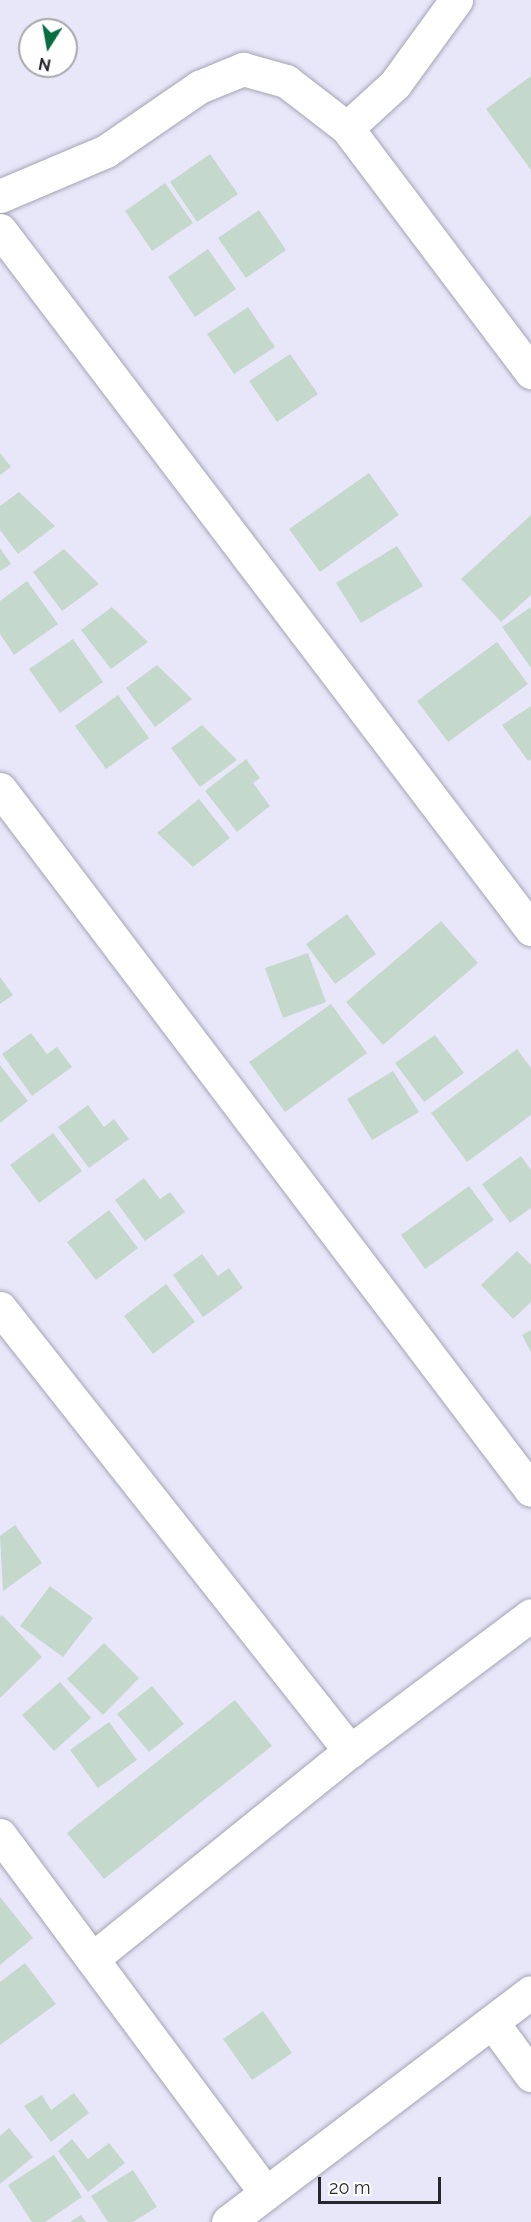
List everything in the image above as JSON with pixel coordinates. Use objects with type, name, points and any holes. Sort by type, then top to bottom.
[{"type":"street","points":[[348,128],[395,84],[456,0]]},
{"type":"street","points":[[0,196],[106,151],[199,87],[243,69],[286,81],[348,128],[531,372]]},
{"type":"street","points":[[0,230],[531,929]]},
{"type":"street","points":[[0,789],[531,1490]]},
{"type":"street","points":[[0,1308],[350,1751]]},
{"type":"street","points":[[92,1959],[350,1751],[531,1615]]},
{"type":"street","points":[[0,1835],[266,2193]]},
{"type":"street","points":[[228,2222],[531,1992]]},
{"type":"street","points":[[492,2022],[531,2075]]},
{"type":"building","points":[[531,76],[531,170],[486,109]]},
{"type":"building","points":[[210,154],[238,194],[197,222],[170,182]]},
{"type":"building","points":[[165,183],[193,223],[152,251],[125,211]]},
{"type":"building","points":[[259,210],[286,250],[246,278],[218,238]]},
{"type":"building","points":[[208,249],[236,289],[195,317],[168,277]]},
{"type":"building","points":[[248,307],[275,347],[234,374],[207,334]]},
{"type":"building","points":[[290,354],[318,394],[277,422],[249,381]]},
{"type":"building","points":[[0,453],[11,467],[0,475]]},
{"type":"building","points":[[369,473],[399,515],[320,572],[289,529]]},
{"type":"building","points":[[19,492],[55,526],[18,554],[0,530],[0,506]]},
{"type":"building","points":[[531,515],[531,595],[501,622],[461,579]]},
{"type":"building","points":[[397,546],[423,586],[361,623],[336,583]]},
{"type":"building","points":[[0,548],[11,564],[0,571]]},
{"type":"building","points":[[64,549],[99,584],[62,611],[33,572]]},
{"type":"building","points":[[27,581],[58,624],[14,655],[0,634],[0,601]]},
{"type":"building","points":[[112,607],[148,642],[111,669],[81,630]]},
{"type":"building","points":[[531,607],[531,668],[502,627]]},
{"type":"building","points":[[73,639],[103,682],[60,713],[29,669]]},
{"type":"building","points":[[497,642],[528,684],[448,742],[417,701]]},
{"type":"building","points":[[157,665],[192,699],[155,727],[126,688]]},
{"type":"building","points":[[118,695],[149,738],[106,769],[75,726]]},
{"type":"building","points":[[531,706],[531,759],[528,761],[502,725]]},
{"type":"building","points":[[202,725],[237,760],[200,787],[171,748]]},
{"type":"building","points":[[246,759],[260,778],[253,783],[270,806],[237,832],[205,791]]},
{"type":"building","points":[[199,799],[230,838],[193,867],[157,833]]},
{"type":"building","points":[[347,914],[376,954],[335,984],[306,944]]},
{"type":"building","points":[[441,921],[478,963],[383,1045],[346,1002]]},
{"type":"building","points":[[308,953],[326,1002],[283,1018],[265,968]]},
{"type":"building","points":[[0,977],[13,995],[0,1004]]},
{"type":"building","points":[[331,1004],[367,1053],[285,1112],[249,1062]]},
{"type":"building","points":[[31,1033],[47,1054],[57,1047],[72,1067],[32,1096],[2,1054]]},
{"type":"building","points":[[435,1035],[464,1073],[424,1102],[395,1063]]},
{"type":"building","points":[[517,1049],[531,1068],[531,1115],[467,1162],[431,1113]]},
{"type":"building","points":[[0,1065],[28,1101],[0,1123]]},
{"type":"building","points":[[393,1071],[419,1112],[372,1140],[347,1099]]},
{"type":"building","points":[[88,1105],[104,1127],[114,1119],[129,1139],[89,1168],[58,1127]]},
{"type":"building","points":[[53,1133],[82,1171],[39,1203],[10,1165]]},
{"type":"building","points":[[521,1156],[531,1170],[531,1208],[510,1223],[482,1184]]},
{"type":"building","points":[[144,1178],[160,1199],[170,1192],[185,1212],[145,1241],[115,1200]]},
{"type":"building","points":[[469,1186],[494,1220],[425,1269],[401,1235]]},
{"type":"building","points":[[109,1210],[138,1248],[96,1280],[67,1242]]},
{"type":"building","points":[[517,1251],[531,1265],[531,1302],[513,1319],[481,1285]]},
{"type":"building","points":[[202,1254],[218,1276],[229,1268],[243,1288],[203,1317],[173,1275]]},
{"type":"building","points":[[166,1284],[195,1322],[153,1354],[124,1316]]},
{"type":"building","points":[[531,1330],[531,1352],[522,1335]]},
{"type":"building","points":[[15,1525],[42,1563],[3,1591],[0,1536]]},
{"type":"building","points":[[50,1586],[93,1618],[63,1657],[20,1626]]},
{"type":"building","points":[[2,1615],[42,1657],[0,1698],[0,1617]]},
{"type":"building","points":[[104,1643],[139,1678],[103,1715],[67,1679]]},
{"type":"building","points":[[60,1682],[91,1718],[54,1751],[22,1715]]},
{"type":"building","points":[[152,1686],[184,1724],[149,1752],[117,1714]]},
{"type":"building","points":[[235,1700],[272,1746],[104,1879],[67,1833]]},
{"type":"building","points":[[109,1722],[137,1760],[98,1788],[70,1750]]},
{"type":"building","points":[[0,1897],[33,1938],[0,1965]]},
{"type":"building","points":[[25,1963],[56,2004],[0,2045],[0,1982]]},
{"type":"building","points":[[263,2011],[292,2053],[252,2080],[223,2039]]},
{"type":"building","points":[[74,2093],[89,2113],[51,2142],[24,2106],[42,2095],[51,2110]]},
{"type":"building","points":[[9,2128],[33,2157],[0,2184],[0,2136]]},
{"type":"building","points":[[72,2139],[88,2159],[109,2143],[125,2163],[88,2192],[58,2151]]},
{"type":"building","points":[[54,2155],[82,2197],[45,2222],[32,2222],[8,2185]]},
{"type":"building","points":[[133,2170],[157,2207],[133,2222],[108,2222],[91,2196]]},
{"type":"building","points":[[81,2215],[86,2222],[70,2222]]}]
